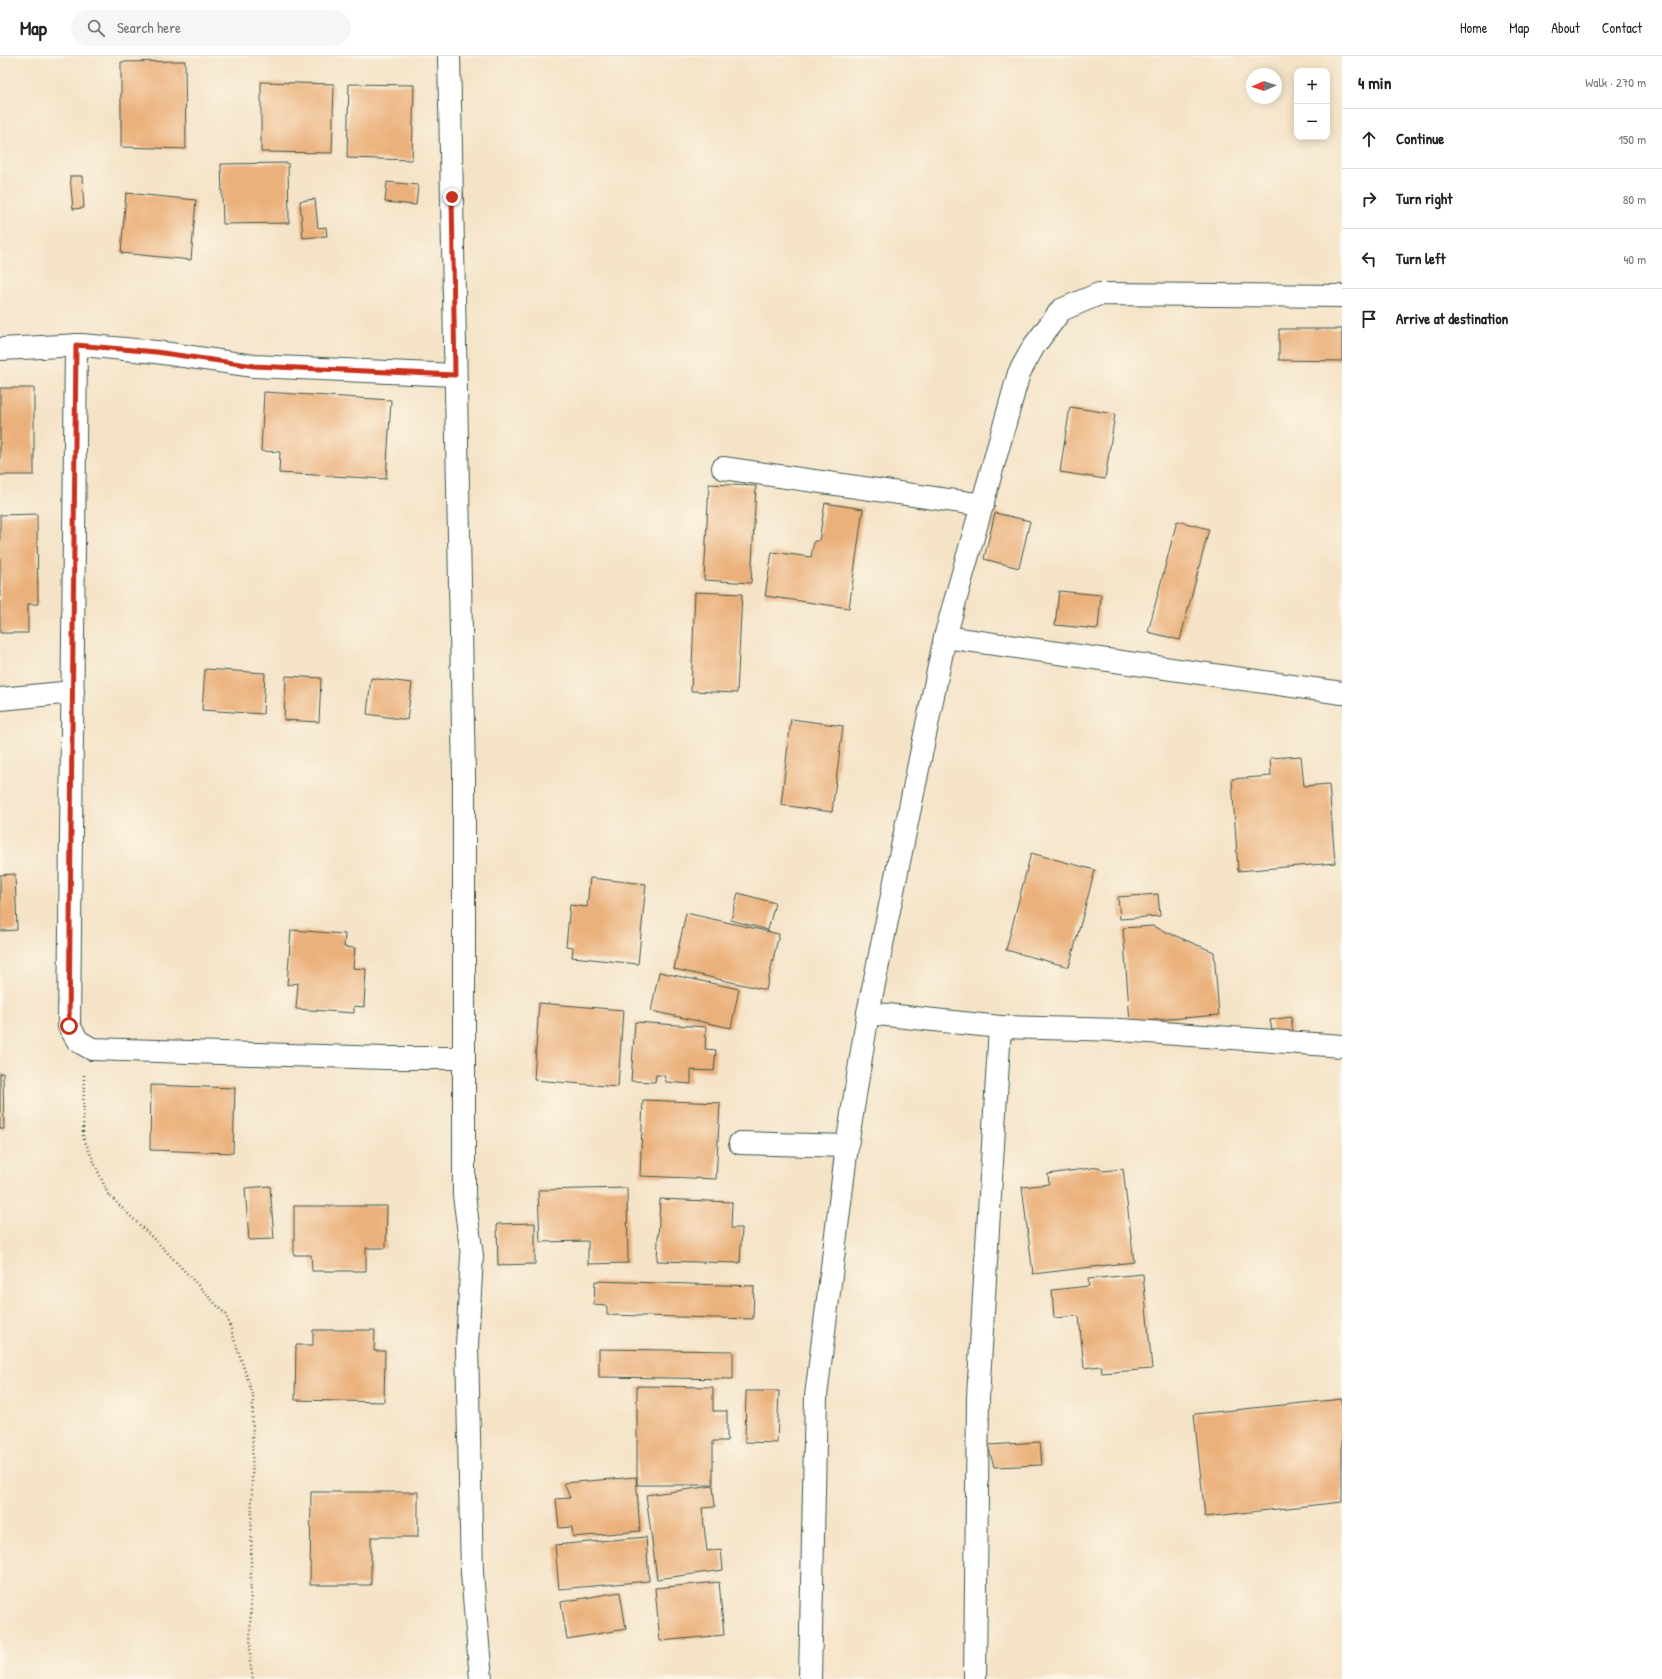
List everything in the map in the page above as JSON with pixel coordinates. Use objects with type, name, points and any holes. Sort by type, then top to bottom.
[{"type":"street","points":[[449,56],[464,767],[464,1195],[472,1256],[467,1345],[472,1573],[481,1679]]},
{"type":"street","points":[[810,1679],[816,1396],[848,1146],[868,1013],[945,637],[1019,373],[1034,346],[1061,310],[1099,294],[1342,296]]},
{"type":"street","points":[[0,349],[76,345],[156,352],[254,366],[455,375]]},
{"type":"street","points":[[76,345],[69,1026],[78,1041],[92,1049],[384,1058],[464,1058]]},
{"type":"street","points":[[723,468],[983,505]]},
{"type":"street","points":[[945,637],[1342,693]]},
{"type":"street","points":[[0,699],[73,692]]},
{"type":"street","points":[[868,1013],[1000,1027],[1121,1030],[1342,1046]]},
{"type":"street","points":[[974,1679],[978,1397],[1000,1027]]},
{"type":"street","points":[[740,1143],[848,1146]]},
{"type":"path","points":[[78,1041],[84,1073],[83,1137],[108,1194],[164,1249],[226,1315],[253,1395],[250,1662],[253,1679]]},
{"type":"building","points":[[185,61],[186,149],[121,147],[121,62]]},
{"type":"building","points":[[261,82],[334,84],[332,153],[261,152]]},
{"type":"building","points":[[349,84],[414,85],[412,160],[347,158]]},
{"type":"building","points":[[288,163],[289,223],[223,224],[221,164]]},
{"type":"building","points":[[70,176],[82,176],[84,208],[73,209]]},
{"type":"building","points":[[387,182],[418,185],[416,205],[385,202]]},
{"type":"building","points":[[126,193],[196,200],[191,260],[121,253]]},
{"type":"building","points":[[315,199],[318,228],[326,227],[327,236],[303,238],[300,201]]},
{"type":"building","points":[[1279,329],[1342,329],[1342,361],[1279,360]]},
{"type":"building","points":[[0,388],[34,388],[34,475],[0,475]]},
{"type":"building","points":[[264,392],[391,400],[386,479],[279,473],[280,452],[261,451]]},
{"type":"building","points":[[1070,407],[1115,414],[1105,479],[1060,472]]},
{"type":"building","points":[[709,484],[756,486],[751,583],[704,580]]},
{"type":"building","points":[[825,503],[863,509],[849,608],[765,596],[772,552],[811,557],[814,541],[819,541]]},
{"type":"building","points":[[995,513],[1030,521],[1019,568],[984,559]]},
{"type":"building","points":[[37,514],[38,604],[28,604],[28,633],[0,633],[0,515]]},
{"type":"building","points":[[1177,521],[1209,529],[1180,640],[1148,632]]},
{"type":"building","points":[[1059,591],[1101,595],[1098,629],[1055,625]]},
{"type":"building","points":[[695,592],[742,594],[737,693],[691,691]]},
{"type":"building","points":[[205,669],[265,673],[263,714],[202,710]]},
{"type":"building","points":[[286,676],[321,678],[319,722],[284,720]]},
{"type":"building","points":[[371,678],[412,683],[407,720],[367,714]]},
{"type":"building","points":[[791,719],[843,726],[832,812],[781,805]]},
{"type":"building","points":[[1301,756],[1304,786],[1329,784],[1335,863],[1238,871],[1232,779],[1271,776],[1270,758]]},
{"type":"building","points":[[1031,853],[1095,870],[1069,967],[1006,950]]},
{"type":"building","points":[[15,874],[17,930],[0,931],[0,875]]},
{"type":"building","points":[[590,878],[646,884],[638,964],[572,957],[573,947],[566,946],[570,905],[587,907]]},
{"type":"building","points":[[738,893],[775,903],[768,930],[731,920]]},
{"type":"building","points":[[1158,894],[1160,916],[1120,919],[1118,897]]},
{"type":"building","points":[[686,913],[779,934],[766,990],[674,969]]},
{"type":"building","points":[[1152,926],[1214,952],[1219,1015],[1130,1022],[1123,928]]},
{"type":"building","points":[[291,930],[345,934],[344,947],[355,948],[353,968],[366,969],[364,1007],[354,1006],[354,1013],[296,1009],[298,983],[287,985]]},
{"type":"building","points":[[659,972],[739,989],[731,1028],[651,1011]]},
{"type":"building","points":[[539,1003],[623,1010],[618,1087],[534,1080]]},
{"type":"building","points":[[1291,1017],[1293,1032],[1273,1035],[1270,1020]]},
{"type":"building","points":[[635,1022],[706,1027],[705,1049],[716,1050],[714,1071],[691,1070],[691,1084],[666,1082],[664,1075],[656,1075],[655,1082],[631,1081]]},
{"type":"building","points":[[0,1073],[3,1073],[4,1129],[0,1129]]},
{"type":"building","points":[[151,1085],[235,1088],[233,1153],[150,1150]]},
{"type":"building","points":[[643,1100],[720,1103],[716,1179],[640,1176]]},
{"type":"building","points":[[1099,1167],[1103,1171],[1123,1169],[1134,1262],[1033,1274],[1022,1187],[1049,1184],[1048,1174]]},
{"type":"building","points":[[270,1186],[274,1239],[249,1240],[245,1188]]},
{"type":"building","points":[[627,1188],[628,1263],[588,1264],[588,1241],[540,1242],[538,1190]]},
{"type":"building","points":[[660,1199],[732,1202],[731,1228],[742,1228],[740,1263],[657,1261]]},
{"type":"building","points":[[294,1206],[387,1206],[386,1248],[366,1248],[366,1271],[312,1271],[311,1255],[294,1255]]},
{"type":"building","points":[[535,1223],[535,1264],[498,1265],[497,1224]]},
{"type":"building","points":[[1143,1274],[1152,1369],[1102,1373],[1101,1366],[1084,1368],[1079,1316],[1054,1318],[1052,1290],[1089,1286],[1088,1279]]},
{"type":"building","points":[[595,1281],[754,1286],[753,1319],[607,1315],[607,1306],[594,1305]]},
{"type":"building","points":[[313,1330],[375,1330],[374,1351],[385,1351],[384,1402],[295,1400],[296,1345],[313,1345]]},
{"type":"building","points":[[599,1349],[733,1351],[733,1379],[599,1377]]},
{"type":"building","points":[[637,1386],[713,1387],[713,1411],[727,1411],[727,1441],[713,1441],[713,1485],[637,1485]]},
{"type":"building","points":[[746,1391],[779,1391],[777,1443],[745,1442]]},
{"type":"building","points":[[1342,1399],[1342,1502],[1205,1517],[1194,1414]]},
{"type":"building","points":[[1040,1442],[1042,1465],[994,1467],[988,1445]]},
{"type":"building","points":[[636,1477],[640,1531],[573,1537],[572,1527],[559,1528],[556,1499],[570,1498],[564,1483]]},
{"type":"building","points":[[713,1486],[715,1507],[702,1508],[707,1551],[721,1549],[723,1570],[657,1579],[646,1495]]},
{"type":"building","points":[[311,1492],[418,1492],[418,1537],[371,1537],[371,1585],[310,1585]]},
{"type":"building","points":[[646,1537],[649,1581],[559,1589],[555,1545]]},
{"type":"building","points":[[719,1582],[724,1635],[660,1641],[655,1588]]},
{"type":"building","points":[[620,1592],[626,1629],[567,1639],[561,1602]]},
{"type":"route","points":[[69,1026],[76,345],[156,352],[254,366],[455,375],[452,197]]}]
